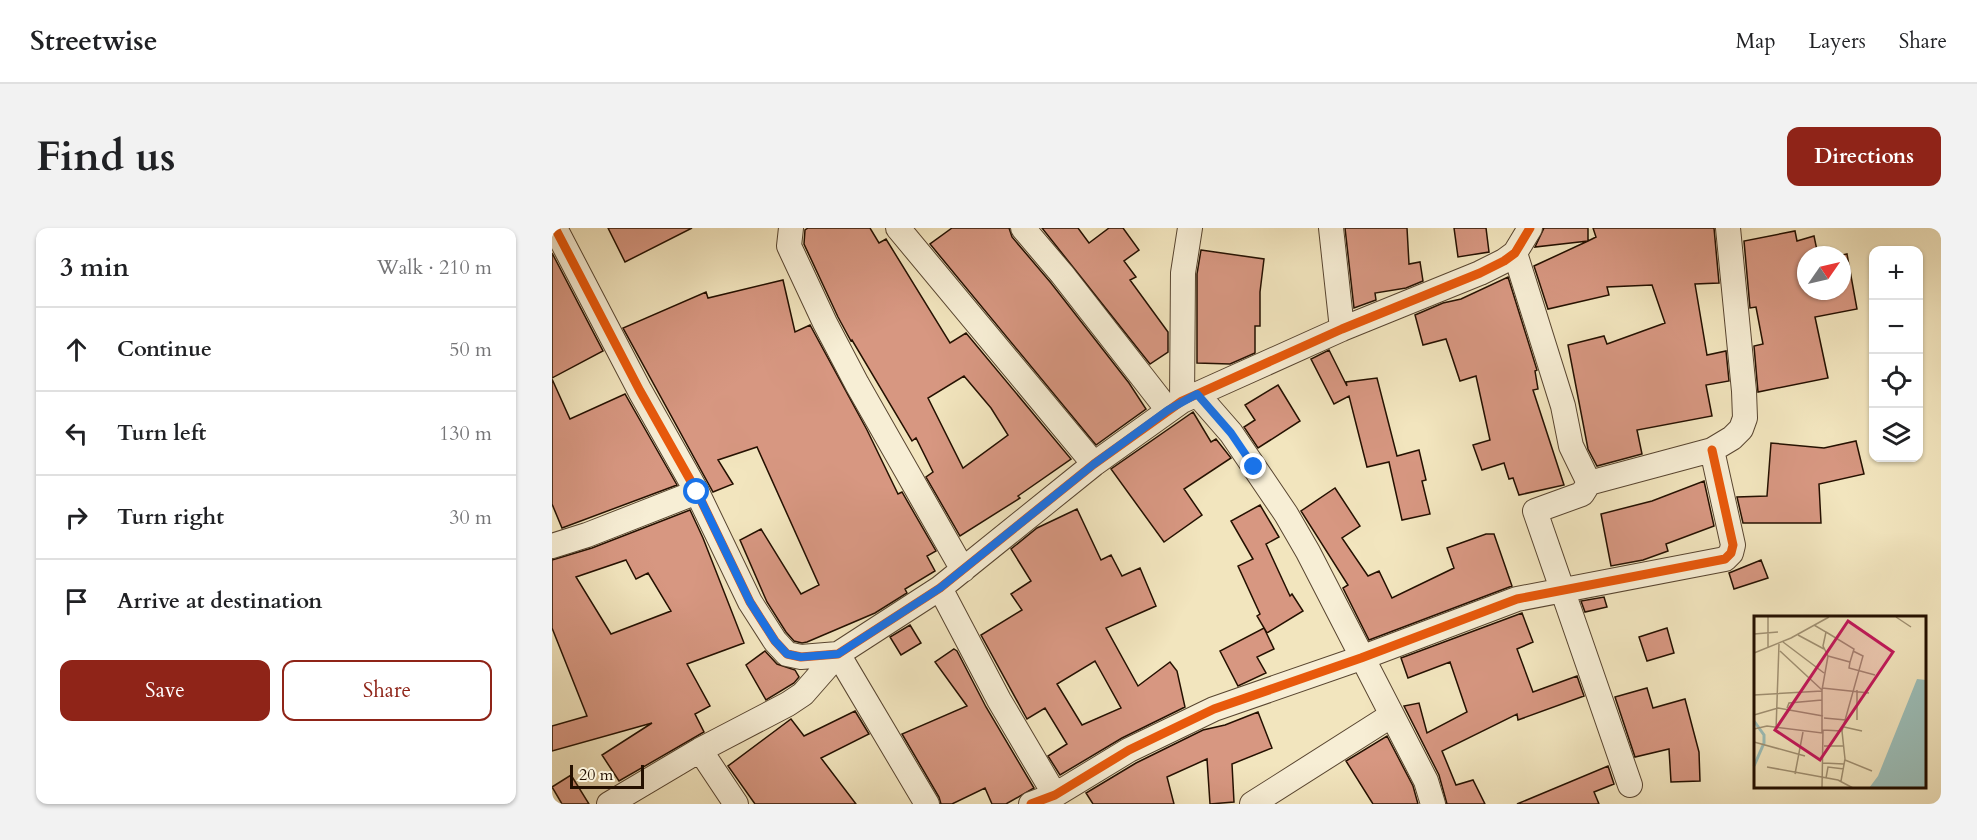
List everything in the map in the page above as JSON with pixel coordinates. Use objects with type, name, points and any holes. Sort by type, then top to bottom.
[{"type":"street","points":[[791,228],[789,246],[825,323],[857,384],[963,570]]},
{"type":"street","points":[[898,228],[1094,464]]},
{"type":"street","points":[[1023,228],[1062,274],[1182,402],[1231,433],[1286,514],[1426,781],[1433,804]]},
{"type":"street","points":[[1182,402],[1183,273],[1190,228]]},
{"type":"street","points":[[1332,228],[1342,329]]},
{"type":"street","points":[[609,804],[700,750],[803,694],[838,654],[940,588],[1094,464],[1182,402],[1342,329],[1480,273],[1515,253],[1530,228]]},
{"type":"street","points":[[1629,785],[1535,511],[1582,494],[1589,483],[1712,450],[1732,438],[1741,429],[1745,418],[1728,228]]},
{"type":"street","points":[[564,231],[640,391],[697,492],[750,602],[775,641],[787,654],[801,657],[838,654]]},
{"type":"street","points":[[1515,253],[1563,406],[1571,446],[1589,483]]},
{"type":"street","points":[[940,588],[999,700],[1045,801],[1129,750],[1214,709],[1361,658],[1517,599],[1725,559],[1731,553],[1733,545],[1712,450]]},
{"type":"street","points":[[552,546],[587,535],[697,492]]},
{"type":"street","points":[[838,654],[927,804]]},
{"type":"street","points":[[1252,804],[1392,715]]},
{"type":"street","points":[[700,750],[736,804]]},
{"type":"building","points":[[608,228],[692,228],[625,262]]},
{"type":"building","points":[[808,228],[870,228],[879,243],[886,239],[950,343],[966,333],[1071,459],[1018,496],[1020,498],[960,536],[926,477],[933,472],[916,438],[912,441],[838,317],[804,244],[805,230]],"holes":[[[964,376],[991,408],[1008,435],[963,468],[928,398]]]},
{"type":"building","points":[[952,228],[1009,228],[1012,237],[1129,383],[1146,409],[1096,445],[930,244]]},
{"type":"building","points":[[1042,228],[1078,228],[1089,243],[1109,228],[1123,228],[1139,250],[1124,261],[1136,277],[1130,280],[1168,332],[1168,352],[1150,364]]},
{"type":"building","points":[[1345,228],[1407,228],[1409,264],[1420,262],[1423,281],[1406,288],[1375,293],[1376,300],[1354,308]]},
{"type":"building","points":[[1454,228],[1486,228],[1489,252],[1458,257]]},
{"type":"building","points":[[1544,228],[1588,228],[1588,241],[1535,247]]},
{"type":"building","points":[[1593,228],[1714,228],[1719,283],[1695,284],[1707,355],[1726,351],[1729,381],[1706,385],[1712,416],[1637,430],[1642,454],[1597,466],[1588,449],[1568,345],[1604,336],[1607,344],[1665,323],[1652,285],[1607,287],[1609,295],[1548,309],[1534,266],[1596,237]]},
{"type":"building","points":[[1795,231],[1797,241],[1814,236],[1816,246],[1797,246],[1797,300],[1851,300],[1851,276],[1857,309],[1815,317],[1828,378],[1758,392],[1754,346],[1763,344],[1756,307],[1750,308],[1744,241]]},
{"type":"building","points":[[1201,250],[1264,259],[1260,292],[1260,326],[1255,326],[1255,353],[1230,364],[1197,363],[1197,274]]},
{"type":"building","points":[[552,253],[603,351],[552,378]]},
{"type":"building","points":[[1508,277],[1537,370],[1535,371],[1538,389],[1533,390],[1564,485],[1519,495],[1513,478],[1509,479],[1504,463],[1482,470],[1473,445],[1490,440],[1476,376],[1460,381],[1446,339],[1423,345],[1415,315],[1443,303],[1461,299]]},
{"type":"building","points":[[783,280],[795,332],[810,325],[867,430],[898,494],[902,492],[936,551],[927,556],[935,571],[905,589],[907,593],[875,613],[802,643],[794,641],[786,632],[767,602],[740,540],[761,529],[801,594],[819,585],[757,447],[718,460],[733,484],[713,492],[623,328],[706,292],[708,298]]},
{"type":"building","points":[[1329,350],[1347,386],[1346,382],[1377,378],[1397,456],[1419,450],[1426,480],[1422,481],[1430,514],[1402,520],[1389,462],[1367,467],[1349,396],[1334,404],[1311,359]]},
{"type":"building","points":[[552,379],[570,419],[625,394],[677,485],[562,528],[552,504]]},
{"type":"building","points":[[1278,385],[1300,421],[1258,448],[1244,427],[1255,420],[1245,405]]},
{"type":"building","points":[[1193,412],[1211,442],[1216,439],[1231,458],[1184,489],[1202,515],[1164,542],[1111,469]]},
{"type":"building","points":[[1856,441],[1864,474],[1819,484],[1821,523],[1743,523],[1737,497],[1767,496],[1771,443],[1824,448]]},
{"type":"building","points":[[1704,481],[1714,526],[1666,544],[1668,551],[1643,560],[1611,566],[1601,514],[1652,501]]},
{"type":"building","points":[[1335,488],[1360,526],[1342,538],[1368,576],[1379,571],[1392,598],[1454,568],[1447,548],[1486,534],[1494,534],[1512,586],[1369,640],[1343,588],[1348,585],[1301,511]]},
{"type":"building","points":[[1260,505],[1279,537],[1266,544],[1290,596],[1292,594],[1303,611],[1267,633],[1257,616],[1260,614],[1238,566],[1253,559],[1231,521]]},
{"type":"building","points":[[1077,509],[1101,560],[1111,555],[1122,576],[1140,568],[1156,606],[1106,628],[1138,686],[1170,662],[1177,671],[1185,707],[1122,738],[1060,775],[1048,756],[1067,744],[1045,708],[1027,719],[981,635],[1022,610],[1011,594],[1031,581],[1011,549],[1037,528]],"holes":[[[1095,661],[1121,708],[1082,725],[1057,684]]]},
{"type":"building","points":[[690,510],[744,643],[687,664],[710,706],[695,714],[704,732],[619,781],[602,755],[652,723],[552,751],[552,726],[587,716],[552,628],[552,560],[592,548]],"holes":[[[626,560],[636,579],[648,573],[671,611],[611,634],[576,577]]]},
{"type":"building","points":[[1761,560],[1768,578],[1734,589],[1729,573]]},
{"type":"building","points":[[1604,597],[1607,607],[1585,612],[1581,601]]},
{"type":"building","points":[[1522,613],[1533,642],[1517,649],[1533,692],[1577,676],[1584,696],[1518,720],[1517,714],[1442,751],[1456,785],[1473,780],[1485,804],[1447,804],[1439,775],[1404,706],[1419,703],[1427,733],[1467,712],[1450,662],[1408,678],[1401,658]]},
{"type":"building","points":[[910,625],[921,643],[901,655],[890,637]]},
{"type":"building","points":[[1264,628],[1274,649],[1257,657],[1266,673],[1238,686],[1220,651]]},
{"type":"building","points":[[1667,628],[1674,653],[1647,661],[1639,637]]},
{"type":"building","points":[[954,649],[1034,788],[1006,804],[992,804],[985,788],[952,804],[941,804],[902,734],[967,706],[935,662]]},
{"type":"building","points":[[765,651],[777,664],[795,670],[799,677],[794,683],[766,700],[746,665]]},
{"type":"building","points":[[1647,688],[1653,708],[1685,699],[1699,752],[1700,781],[1671,782],[1669,749],[1635,757],[1615,697]]},
{"type":"building","points":[[855,711],[869,734],[821,758],[856,804],[755,804],[728,766],[791,719],[804,736]]},
{"type":"building","points":[[1258,712],[1272,748],[1232,764],[1234,802],[1210,804],[1207,759],[1167,777],[1174,804],[1093,804],[1086,793],[1136,763],[1203,730],[1225,725]]},
{"type":"building","points":[[1387,736],[1413,786],[1418,804],[1373,804],[1346,761]]},
{"type":"building","points":[[1608,766],[1614,784],[1594,792],[1599,804],[1517,804]]},
{"type":"building","points":[[571,775],[589,804],[562,804],[552,787]]},
{"type":"cycle path","points":[[555,228],[640,391],[697,492],[750,602],[775,641],[787,654],[801,657],[838,654],[940,588],[1094,464],[1182,401],[1342,329],[1480,273],[1515,253],[1530,228]]},
{"type":"cycle path","points":[[1031,804],[1055,795],[1129,750],[1214,709],[1361,658],[1517,599],[1725,559],[1731,553],[1733,545],[1712,450]]},
{"type":"route","points":[[697,492],[750,602],[775,641],[787,654],[801,657],[838,654],[940,588],[1094,464],[1168,410],[1197,394],[1231,433],[1254,467]]}]
